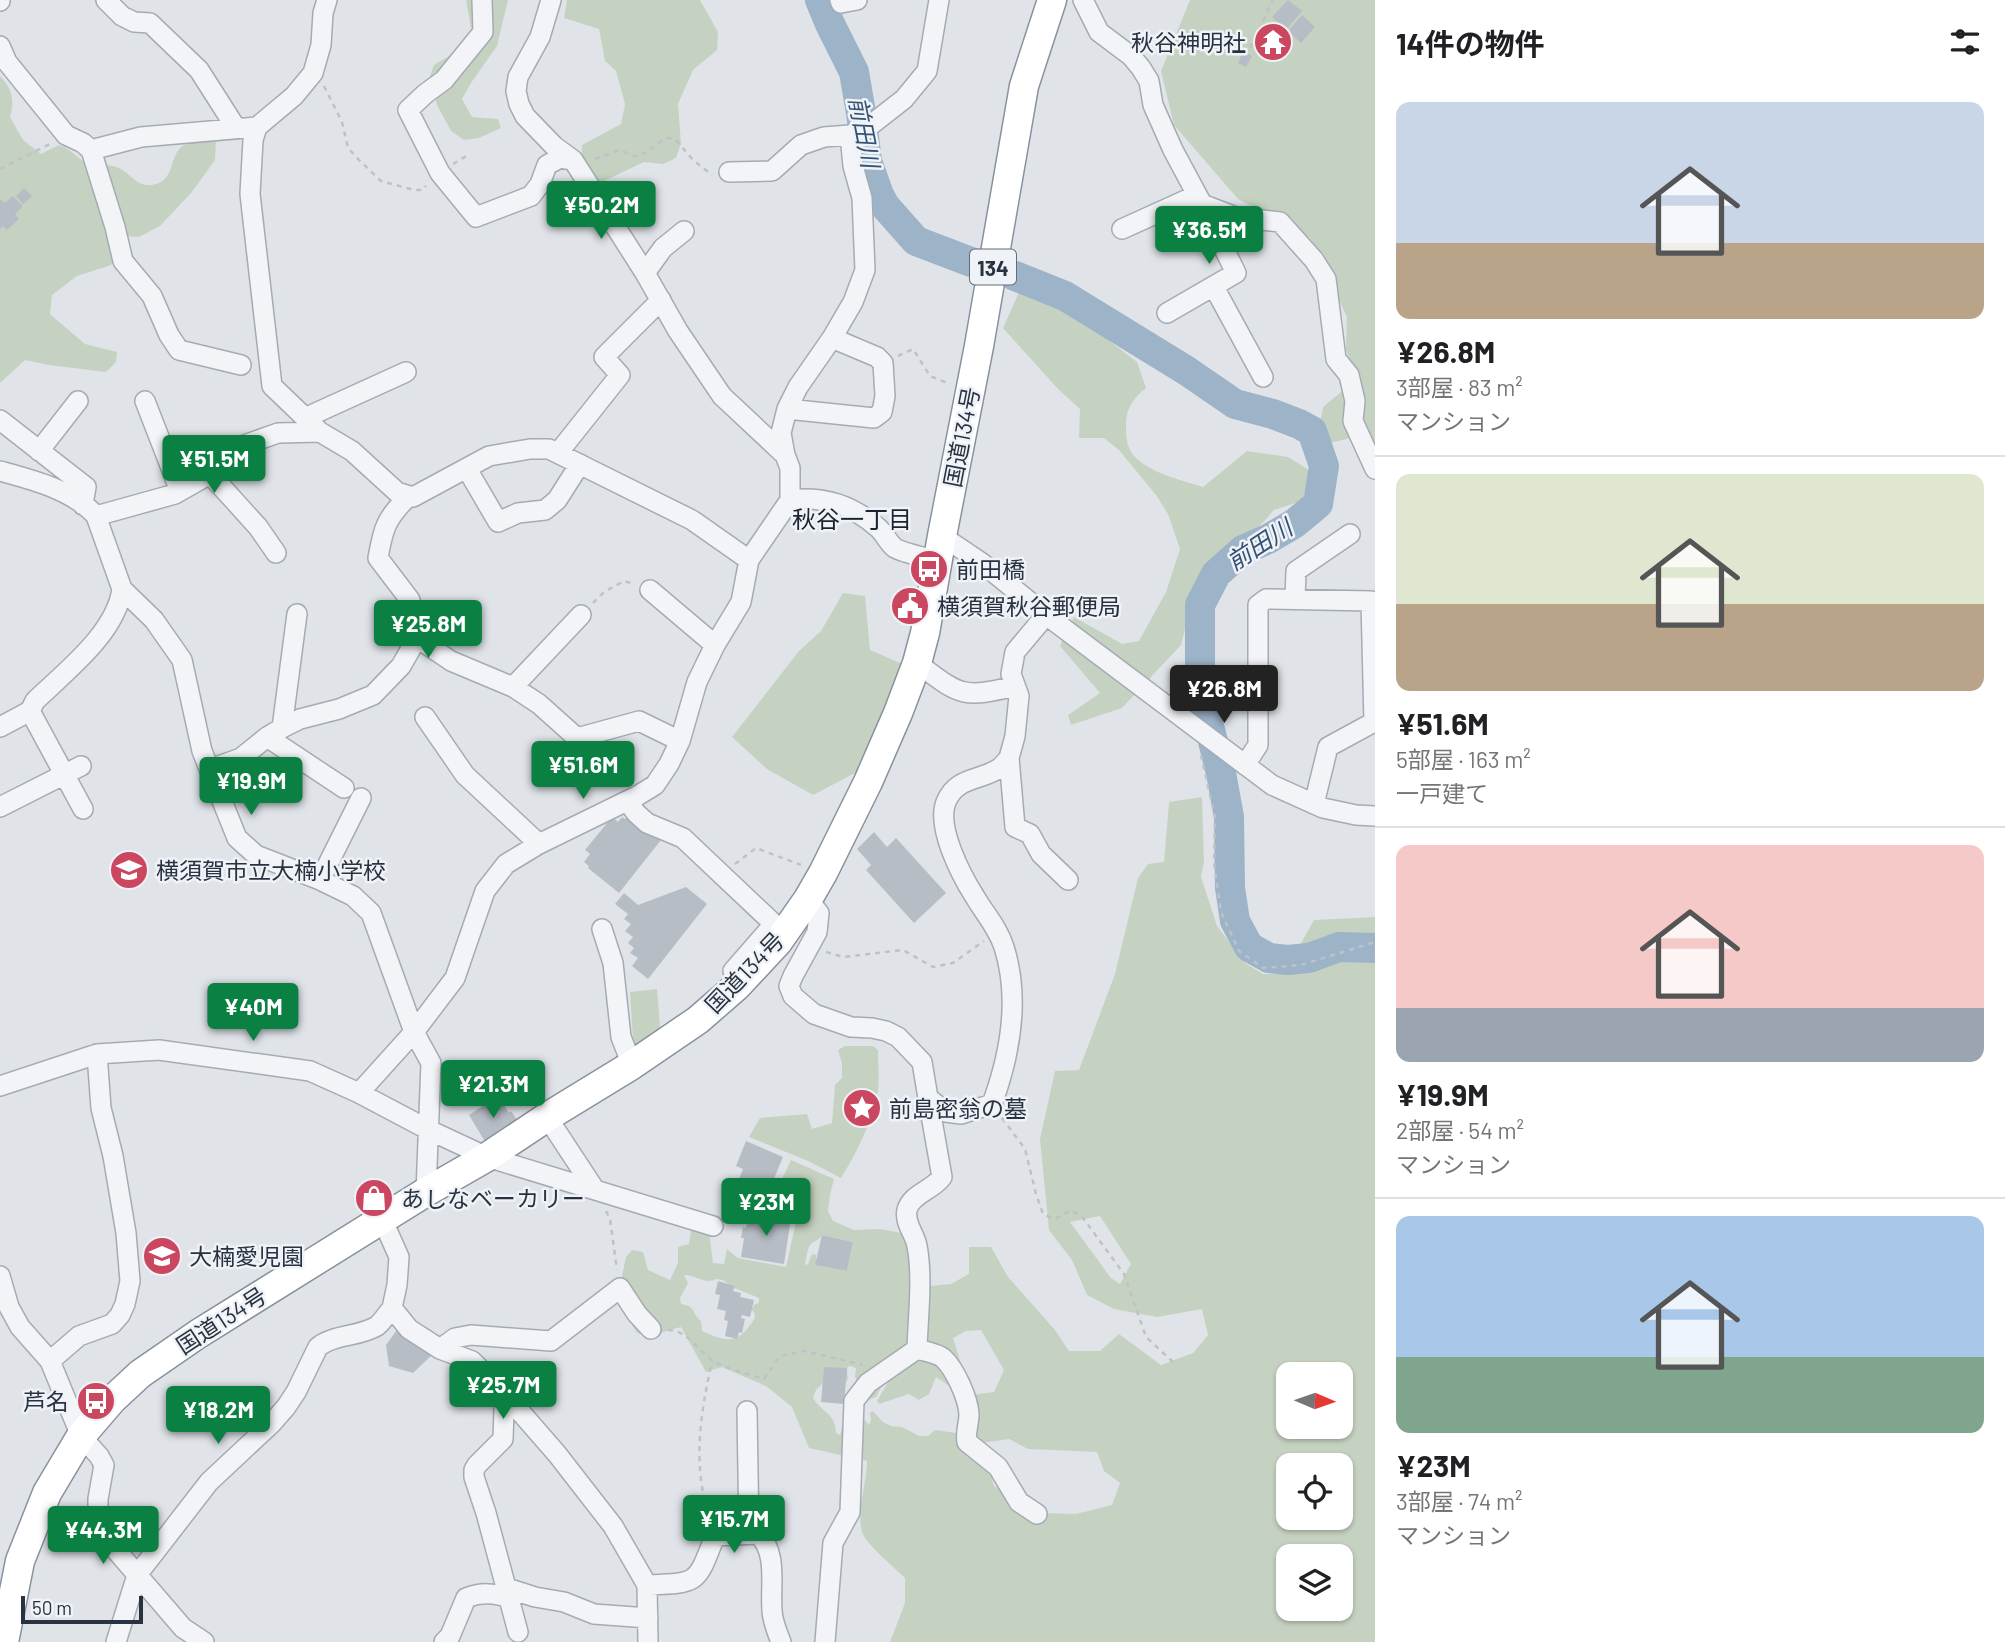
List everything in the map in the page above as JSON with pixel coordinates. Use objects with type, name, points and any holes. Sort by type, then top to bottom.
[{"type":"highway","name":"国道134号","points":[[4,1642],[20,1561],[47,1493],[81,1436],[112,1400],[140,1374],[198,1334],[487,1157],[698,1020],[737,985],[778,942],[808,899],[868,782],[917,663],[925,633],[970,391],[1024,86],[1052,0]]},
{"type":"street","points":[[106,0],[122,16],[134,22],[150,23],[199,70],[236,128]]},
{"type":"street","points":[[327,0],[323,13],[321,45],[313,73],[294,96],[257,127],[253,140],[250,194],[272,386],[313,424],[352,451],[397,492],[408,497],[413,497],[489,456],[530,449],[549,449],[692,520],[749,560]]},
{"type":"street","points":[[482,0],[483,32],[444,80],[408,110],[440,173],[476,217],[531,197],[548,165],[560,158],[575,163]]},
{"type":"street","points":[[551,0],[540,37],[518,77],[516,90],[525,116],[575,163],[645,273],[678,331],[722,396],[785,455]]},
{"type":"street","points":[[839,0],[841,4],[857,0]]},
{"type":"street","points":[[729,172],[772,171],[801,145],[824,137],[850,135],[872,124],[904,99],[927,71],[939,0]]},
{"type":"street","points":[[1083,0],[1099,32],[1142,68],[1149,81],[1153,105],[1236,273],[1167,313]]},
{"type":"street","points":[[0,46],[7,62],[66,135],[91,150],[115,227],[122,261],[152,296],[169,335],[179,350],[241,365]]},
{"type":"street","points":[[91,150],[141,137],[257,127]]},
{"type":"street","points":[[359,1093],[414,1032],[455,978],[485,891],[506,864],[538,844],[633,799],[654,785],[669,764],[680,741],[697,682],[741,602],[749,560],[790,500],[790,468],[781,433],[787,409],[798,387],[853,302],[865,270],[862,198],[853,166],[850,135]]},
{"type":"street","points":[[1122,229],[1199,200],[1236,217],[1280,222],[1314,260],[1326,279],[1336,359],[1349,375],[1355,401],[1353,421],[1375,469]]},
{"type":"street","points":[[645,273],[663,248],[684,231]]},
{"type":"street","points":[[1214,287],[1264,377]]},
{"type":"street","points":[[558,453],[620,375],[604,356],[661,300]]},
{"type":"street","points":[[787,409],[874,418],[882,412],[885,397],[883,363],[877,357],[832,338]]},
{"type":"street","points":[[0,471],[47,484],[90,511],[180,491],[210,474],[220,462],[247,444],[313,424],[406,372]]},
{"type":"street","points":[[39,451],[78,401]]},
{"type":"street","points":[[145,401],[180,491]]},
{"type":"street","points":[[0,420],[86,487],[90,511],[122,589],[154,620],[182,660],[202,751],[237,838],[256,855],[353,896],[371,913],[414,1032],[431,1063],[426,1192]]},
{"type":"street","points":[[467,469],[498,522],[517,513],[545,510],[557,500],[580,464]]},
{"type":"street","points":[[210,474],[258,527],[276,552]]},
{"type":"street","points":[[210,769],[241,758],[274,732],[300,719],[339,709],[373,695],[401,666],[417,638],[410,600],[379,558],[384,526],[408,497]]},
{"type":"street","points":[[790,500],[809,497],[837,503],[862,515],[880,529],[895,548],[940,548],[982,563],[1196,730],[1272,785],[1323,807],[1356,815],[1375,816]]},
{"type":"street","points":[[1295,599],[1296,571],[1349,534]]},
{"type":"street","points":[[0,727],[30,711],[36,701],[90,648],[114,615],[120,603],[122,589]]},
{"type":"street","points":[[650,590],[715,645]]},
{"type":"street","points":[[1245,765],[1258,746],[1258,606],[1266,598],[1371,601],[1374,722],[1328,747],[1314,804]]},
{"type":"street","points":[[274,732],[297,614]]},
{"type":"street","points":[[513,687],[581,615]]},
{"type":"street","points":[[1046,615],[1015,652],[1011,674],[1019,696],[1015,736],[1009,758],[1015,827],[1030,834],[1041,854],[1068,880]]},
{"type":"street","points":[[417,638],[451,661],[513,687],[539,704],[577,738],[639,721],[680,741]]},
{"type":"street","points":[[917,663],[949,687],[966,694],[984,694],[1015,686]]},
{"type":"street","points":[[30,711],[73,770],[83,809]]},
{"type":"street","points":[[425,717],[465,775],[538,844]]},
{"type":"street","points":[[274,732],[353,793],[320,880]]},
{"type":"street","points":[[928,1098],[946,1112],[961,1114],[992,1104],[1006,1060],[1012,1027],[1011,988],[1005,950],[998,931],[974,895],[949,844],[944,824],[946,803],[957,785],[999,769],[1009,758]]},
{"type":"street","points":[[0,807],[73,770]]},
{"type":"street","points":[[633,799],[642,819],[682,838],[774,924],[721,986],[718,1002]]},
{"type":"street","points":[[808,899],[819,913],[817,932],[789,986],[793,996],[814,1014],[851,1027],[872,1028],[898,1037],[922,1062],[942,1177],[937,1184],[912,1200],[907,1210],[908,1224],[917,1244],[919,1268],[917,1349]]},
{"type":"street","points":[[602,929],[613,962],[621,1037],[632,1065]]},
{"type":"street","points":[[0,1086],[96,1054],[159,1050],[310,1071],[487,1157],[713,1226]]},
{"type":"street","points":[[50,1361],[79,1336],[112,1324],[125,1304],[130,1281],[126,1233],[101,1108],[96,1054]]},
{"type":"street","points":[[547,1117],[595,1190]]},
{"type":"street","points":[[116,1642],[138,1575],[209,1482],[286,1407],[318,1347],[324,1342],[376,1326],[392,1308],[399,1257],[383,1221]]},
{"type":"street","points":[[0,1276],[9,1307],[20,1327],[50,1361],[81,1436],[104,1465],[98,1506],[103,1531],[115,1549],[183,1628],[204,1642]]},
{"type":"street","points":[[440,1349],[455,1338],[471,1335],[551,1341],[620,1287],[637,1314],[651,1329]]},
{"type":"street","points":[[392,1308],[409,1329],[440,1349],[472,1361],[557,1454],[613,1526],[648,1585],[648,1642]]},
{"type":"street","points":[[0,1330],[20,1327]]},
{"type":"street","points":[[825,1642],[833,1543],[850,1512],[854,1401],[868,1383],[917,1349]]},
{"type":"street","points":[[917,1349],[942,1357],[967,1398],[967,1442],[998,1467],[1019,1502],[1037,1514]]},
{"type":"street","points":[[510,1400],[504,1411],[503,1439],[477,1465],[474,1477],[518,1632]]},
{"type":"street","points":[[747,1411],[749,1535]]},
{"type":"street","points":[[648,1585],[677,1584],[694,1580],[702,1570],[715,1536],[758,1534],[764,1540],[771,1560],[772,1613],[781,1642]]},
{"type":"street","points":[[444,1642],[466,1598],[477,1594],[508,1593],[564,1602],[594,1614],[648,1618]]},
{"type":"path","points":[[1250,48],[1273,0]]},
{"type":"path","points":[[315,68],[342,122],[348,148],[381,181],[414,190]]},
{"type":"path","points":[[0,169],[66,135]]},
{"type":"path","points":[[575,163],[619,150],[640,156],[666,138],[675,139],[693,160],[710,174],[718,176],[729,172]]},
{"type":"path","points":[[883,363],[913,349],[930,376],[970,391]]},
{"type":"path","points":[[581,615],[604,592],[624,581],[650,590]]},
{"type":"path","points":[[1196,730],[1215,817],[1214,863],[1221,912],[1239,951],[1263,968],[1301,965],[1375,943]]},
{"type":"path","points":[[577,738],[633,799]]},
{"type":"path","points":[[721,874],[757,848],[823,873]]},
{"type":"path","points":[[808,947],[843,957],[903,950],[933,967],[953,963],[998,931]]},
{"type":"path","points":[[992,1104],[1025,1149],[1043,1214],[1055,1219],[1071,1210],[1083,1218],[1124,1274],[1146,1337],[1173,1362]]},
{"type":"path","points":[[595,1190],[610,1219],[620,1287]]},
{"type":"path","points":[[651,1329],[677,1330],[696,1344],[712,1361],[764,1379],[780,1356],[804,1351],[876,1369],[891,1367]]},
{"type":"path","points":[[712,1361],[699,1437],[705,1504],[715,1536]]},
{"type":"green space","points":[[466,0],[508,0],[497,46],[462,99],[472,117],[498,119],[501,128],[479,138],[464,140],[451,131],[437,105],[430,76],[434,65],[464,47],[472,33]]},
{"type":"green space","points":[[567,0],[700,0],[718,32],[717,50],[693,70],[678,104],[681,144],[676,158],[663,164],[644,162],[602,182],[593,180],[582,160],[582,145],[621,124],[625,104],[616,71],[605,61],[599,29],[564,18]]},
{"type":"green space","points":[[1190,0],[1375,0],[1375,444],[1371,433],[1330,443],[1320,425],[1323,407],[1358,378],[1346,350],[1347,317],[1310,238],[1238,199],[1174,125],[1161,71]]},
{"type":"green space","points":[[0,76],[11,95],[10,117],[23,140],[41,154],[59,145],[87,163],[115,167],[138,182],[152,185],[168,175],[178,150],[185,144],[197,141],[216,142],[215,160],[192,192],[160,226],[139,237],[127,236],[111,265],[77,276],[52,295],[50,314],[85,344],[117,352],[116,362],[106,372],[25,360],[0,383]]},
{"type":"green space","points":[[1021,288],[1055,299],[1137,362],[1146,388],[1129,408],[1126,437],[1131,452],[1148,467],[1203,487],[1247,451],[1288,457],[1312,472],[1302,501],[1274,510],[1257,529],[1197,582],[1181,645],[1122,708],[1071,725],[1068,715],[1100,693],[1060,646],[1074,617],[1122,644],[1139,641],[1166,592],[1180,549],[1168,514],[1156,495],[1119,450],[1104,438],[1079,438],[1080,409],[1058,389],[1003,328]]},
{"type":"green space","points":[[843,593],[865,596],[870,650],[907,666],[857,772],[813,795],[767,769],[732,737],[799,651],[821,631]]},
{"type":"green space","points":[[1202,797],[1204,862],[1201,877],[1217,926],[1245,963],[1263,974],[1279,974],[1314,920],[1375,917],[1375,1642],[890,1642],[905,1603],[905,1578],[875,1550],[863,1534],[860,1518],[867,1461],[809,1448],[792,1407],[766,1386],[722,1367],[706,1372],[681,1327],[650,1336],[637,1333],[617,1300],[626,1257],[632,1250],[643,1252],[648,1270],[670,1280],[678,1263],[678,1247],[689,1244],[691,1230],[700,1228],[709,1232],[713,1263],[724,1264],[727,1249],[738,1258],[786,1267],[797,1217],[773,1208],[791,1160],[834,1179],[828,1211],[833,1221],[854,1230],[880,1229],[902,1233],[929,1286],[951,1284],[969,1274],[969,1247],[991,1247],[1008,1277],[1055,1330],[1069,1351],[1100,1351],[1119,1334],[1161,1365],[1193,1353],[1208,1335],[1202,1309],[1157,1317],[1114,1309],[1087,1295],[1072,1260],[1049,1230],[1040,1139],[1055,1071],[1079,1070],[1115,974],[1138,878],[1148,864],[1164,862],[1169,802]],"holes":[[[1100,1216],[1131,1264],[1120,1284],[1111,1278],[1070,1222]],[[822,1235],[853,1242],[847,1271],[816,1265],[816,1255],[812,1254],[805,1265],[810,1245]],[[684,1275],[708,1281],[723,1280],[732,1287],[759,1298],[759,1303],[751,1310],[755,1318],[739,1337],[733,1339],[720,1338],[702,1331],[701,1321],[692,1308],[681,1304],[680,1298],[688,1283]],[[981,1330],[1004,1370],[994,1392],[971,1395],[953,1338],[966,1331]],[[902,1352],[877,1401],[879,1404],[909,1394],[919,1400],[929,1394],[936,1377],[954,1389],[965,1422],[956,1433],[935,1430],[928,1436],[919,1436],[902,1427],[883,1422],[873,1411],[870,1413],[869,1425],[860,1415],[844,1419],[840,1435],[836,1433],[831,1417],[813,1398],[816,1390],[824,1382],[845,1383],[849,1366],[856,1368],[855,1377],[867,1400],[876,1397],[883,1384],[886,1359]],[[1009,1439],[1028,1449],[1097,1452],[1104,1471],[1120,1483],[1112,1505],[1076,1514],[1042,1513],[994,1486],[982,1443]]]},
{"type":"green space","points":[[657,989],[661,1039],[634,1055],[630,992]]},
{"type":"green space","points":[[845,1046],[873,1046],[878,1050],[879,1079],[872,1116],[841,1178],[749,1137],[760,1118],[807,1114],[812,1129],[832,1123],[835,1085],[842,1078],[842,1063],[838,1050]]},
{"type":"building","points":[[1288,0],[1302,11],[1286,30],[1272,17]]},
{"type":"building","points":[[1302,15],[1315,27],[1301,43],[1288,31]]},
{"type":"building","points":[[1243,51],[1252,56],[1246,67],[1238,63]]},
{"type":"building","points":[[24,188],[32,196],[23,204],[16,196]]},
{"type":"building","points":[[13,196],[23,206],[15,214],[19,219],[7,230],[3,226],[0,229],[0,199],[5,203]]},
{"type":"building","points":[[629,815],[661,840],[619,893],[588,868],[584,862],[590,854],[585,850],[612,817],[618,822]]},
{"type":"building","points":[[874,832],[887,847],[896,838],[946,893],[914,923],[866,870],[871,865],[857,849]]},
{"type":"building","points":[[686,887],[707,904],[648,979],[632,966],[638,958],[630,953],[634,948],[628,943],[633,937],[625,931],[631,924],[624,919],[628,914],[615,904],[624,893],[638,905]]},
{"type":"building","points":[[498,1096],[518,1121],[487,1145],[469,1115]]},
{"type":"building","points":[[746,1141],[783,1157],[765,1200],[760,1197],[758,1202],[734,1191],[743,1169],[736,1166]]},
{"type":"building","points":[[749,1211],[791,1218],[784,1264],[741,1257],[744,1238],[741,1238]]},
{"type":"building","points":[[822,1235],[853,1242],[847,1271],[815,1265]]},
{"type":"building","points":[[718,1281],[735,1286],[733,1291],[741,1293],[740,1297],[754,1300],[750,1317],[742,1315],[741,1318],[745,1319],[742,1333],[739,1332],[737,1339],[725,1336],[728,1321],[724,1320],[726,1311],[717,1309],[720,1295],[715,1294]]},
{"type":"building","points":[[396,1331],[434,1353],[413,1373],[389,1366],[386,1345]]},
{"type":"building","points":[[824,1367],[847,1368],[844,1404],[821,1402]]},
{"type":"waterway","name":"前田川","points":[[820,0],[854,72],[867,161],[885,206],[916,241],[971,262]]},
{"type":"waterway","name":"前田川","points":[[1015,276],[1065,296],[1187,371],[1235,404],[1273,414],[1312,431],[1324,466],[1318,504],[1295,523],[1243,550],[1216,574],[1200,605],[1200,690],[1229,817],[1230,888],[1235,921],[1249,947],[1269,958],[1287,960],[1309,958],[1339,947],[1375,948]]},
{"type":"place","name":"秋谷神明社","points":[[1273,42]]},
{"type":"place","name":"前田橋","points":[[929,569]]},
{"type":"place","name":"横須賀秋谷郵便局","points":[[910,606]]},
{"type":"place","name":"横須賀市立大楠小学校","points":[[129,870]]},
{"type":"place","name":"前島密翁の墓","points":[[862,1108]]},
{"type":"place","name":"あしなベーカリー","points":[[374,1198]]},
{"type":"place","name":"大楠愛児園","points":[[162,1256]]},
{"type":"place","name":"芦名","points":[[96,1401]]},
{"type":"district","name":"秋谷一丁目","points":[[852,518]]}]
